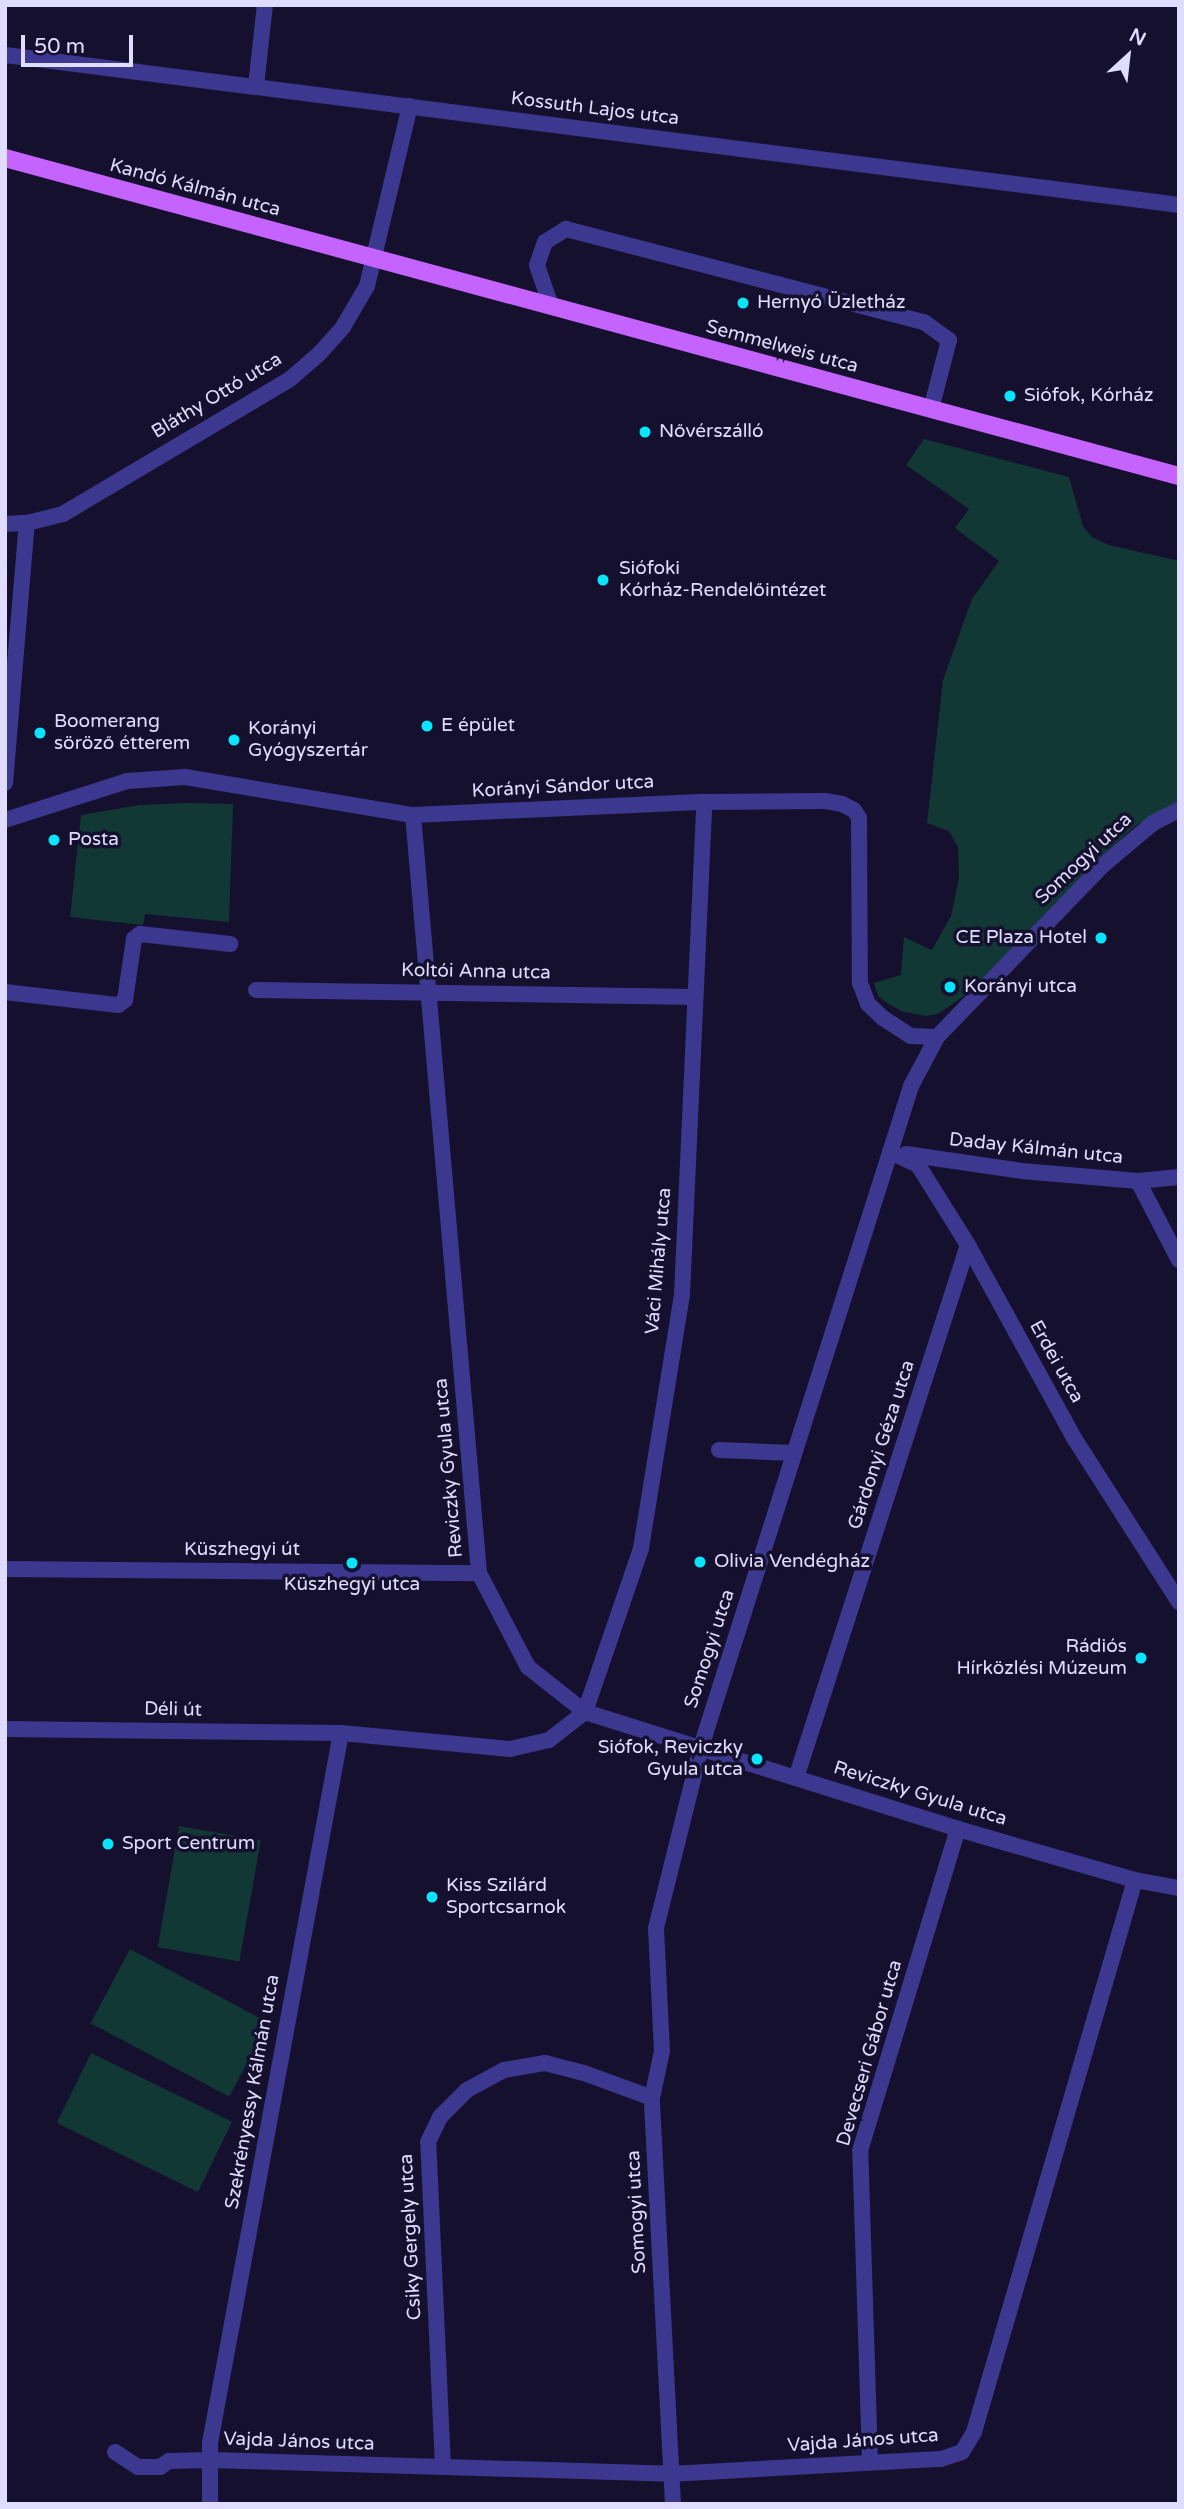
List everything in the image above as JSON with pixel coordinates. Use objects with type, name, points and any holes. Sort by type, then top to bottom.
[{"type":"main road","name":"Kandó Kálmán utca","points":[[5,158],[374,258]]},
{"type":"main road","name":"Semmelweis utca","points":[[374,258],[1179,476]]},
{"type":"street","points":[[256,86],[265,5]]},
{"type":"street","name":"Kossuth Lajos utca","points":[[5,55],[1179,205]]},
{"type":"street","name":"Bláthy Ottó utca","points":[[5,524],[27,523],[63,514],[289,380],[319,354],[343,327],[368,286],[410,106]]},
{"type":"street","points":[[551,306],[537,265],[545,242],[566,229],[924,322],[949,340],[932,409]]},
{"type":"street","points":[[5,783],[27,523]]},
{"type":"street","name":"Korányi Sándor utca","points":[[5,820],[127,781],[185,777],[413,815],[704,802],[825,801],[854,810],[859,818],[860,983],[868,1004],[883,1018],[911,1036],[937,1037]]},
{"type":"street","name":"Váci Mihály utca","points":[[585,1712],[641,1548],[681,1295],[704,802]]},
{"type":"street","name":"Somogyi utca","points":[[673,2504],[652,2098],[662,2051],[656,1928],[701,1747],[911,1086],[937,1037],[1101,867],[1153,823],[1179,810]]},
{"type":"street","name":"Reviczky Gyula utca","points":[[413,815],[479,1573],[528,1667],[585,1712],[958,1829],[1135,1880],[1179,1888]]},
{"type":"street","points":[[5,992],[118,1005],[125,1000],[134,939],[140,934],[230,944]]},
{"type":"street","name":"Koltói Anna utca","points":[[256,990],[695,997]]},
{"type":"street","name":"Daday Kálmán utca","points":[[890,1152],[1022,1171],[1138,1181],[1179,1177]]},
{"type":"street","name":"Erdei utca","points":[[890,1152],[918,1165],[968,1245],[1074,1437],[1179,1602]]},
{"type":"street","points":[[1138,1181],[1179,1260]]},
{"type":"street","name":"Gárdonyi Géza utca","points":[[796,1778],[968,1245]]},
{"type":"street","points":[[719,1450],[794,1453]]},
{"type":"street","name":"Küszhegyi út","points":[[5,1569],[479,1573]]},
{"type":"street","name":"Déli út","points":[[5,1730],[341,1733],[510,1749],[549,1740],[585,1712]]},
{"type":"street","name":"Szekrényessy Kálmán utca","points":[[210,2504],[210,2443],[341,1733]]},
{"type":"street","name":"Devecseri Gábor utca","points":[[870,2461],[860,2151],[958,1829]]},
{"type":"street","name":"Vajda János utca","points":[[115,2452],[138,2467],[160,2467],[169,2460],[210,2460],[670,2474],[941,2459],[962,2452],[974,2432],[1135,1880]]},
{"type":"street","name":"Csiky Gergely utca","points":[[443,2467],[428,2142],[440,2118],[467,2090],[504,2070],[545,2063],[584,2073],[652,2098]]},
{"type":"green space","points":[[924,439],[1069,477],[1083,526],[1092,537],[1109,545],[1179,561],[1179,804],[1136,825],[1088,869],[971,991],[938,1014],[926,1016],[904,1012],[890,1005],[878,996],[874,983],[901,975],[904,937],[932,950],[951,916],[959,878],[958,847],[949,831],[927,823],[943,680],[972,599],[999,561],[955,528],[969,509],[906,465]]},
{"type":"green space","points":[[233,804],[229,922],[145,914],[143,925],[70,917],[81,815],[140,805]]},
{"type":"green space","points":[[179,1826],[261,1840],[239,1962],[158,1947]]},
{"type":"green space","points":[[130,1949],[269,2023],[229,2097],[91,2023]]},
{"type":"green space","points":[[91,2053],[232,2122],[198,2192],[57,2123]]},
{"type":"place","name":"Hernyó Üzletház","points":[[743,303]]},
{"type":"place","name":"Siófok, Kórház","points":[[1010,396]]},
{"type":"place","name":"Nővérszálló","points":[[645,432]]},
{"type":"place","name":"Siófoki Kórház-Rendelőintézet","points":[[603,580]]},
{"type":"place","name":"E épület","points":[[427,726]]},
{"type":"place","name":"Boomerang söröző étterem","points":[[40,733]]},
{"type":"place","name":"Korányi Gyógyszertár","points":[[234,740]]},
{"type":"place","name":"Posta","points":[[54,840]]},
{"type":"place","name":"CE Plaza Hotel","points":[[1101,938]]},
{"type":"place","name":"Korányi utca","points":[[950,987]]},
{"type":"place","name":"Olivia Vendégház","points":[[700,1562]]},
{"type":"place","name":"Küszhegyi utca","points":[[352,1563]]},
{"type":"place","name":"Rádiós Hírközlési Múzeum","points":[[1141,1658]]},
{"type":"place","name":"Siófok, Reviczky Gyula utca","points":[[757,1759]]},
{"type":"place","name":"Sport Centrum","points":[[108,1844]]},
{"type":"place","name":"Kiss Szilárd Sportcsarnok","points":[[432,1897]]}]
